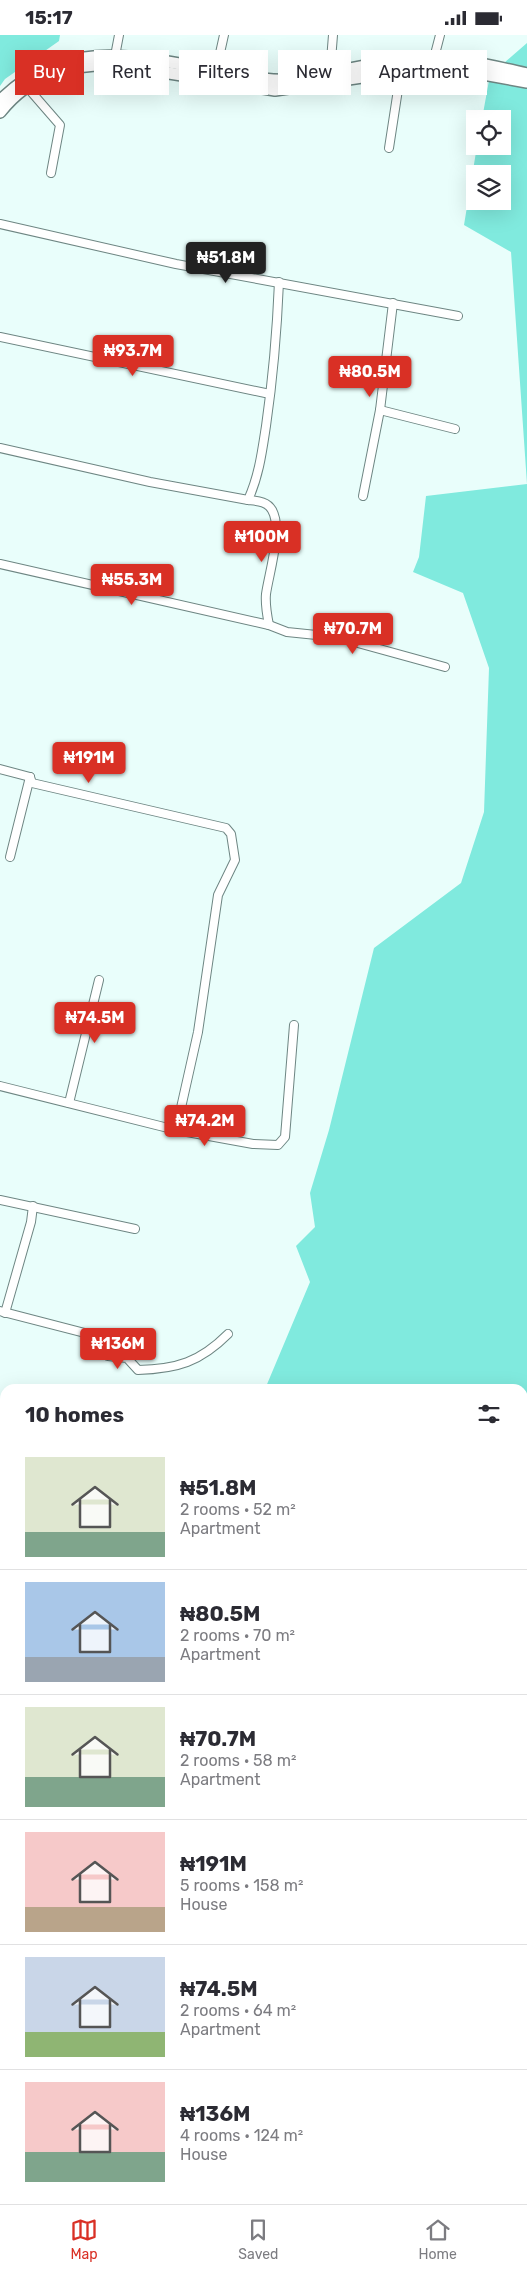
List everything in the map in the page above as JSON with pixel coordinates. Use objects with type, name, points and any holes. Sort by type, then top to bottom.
[{"type":"main road","points":[[0,101],[16,85],[42,69],[67,60],[94,58]]},
{"type":"main road","points":[[84,66],[97,64],[118,65],[275,90],[361,76]]},
{"type":"main road","points":[[487,69],[519,76],[527,82]]},
{"type":"main road","points":[[487,72],[519,76]]},
{"type":"main road","points":[[0,112],[18,95]]},
{"type":"street","points":[[116,50],[119,35]]},
{"type":"street","points":[[221,50],[224,35]]},
{"type":"street","points":[[332,50],[333,35]]},
{"type":"street","points":[[436,50],[440,35]]},
{"type":"street","points":[[34,95],[60,125],[52,173]]},
{"type":"street","points":[[390,148],[397,95]]},
{"type":"street","points":[[0,224],[176,263],[458,316]]},
{"type":"street","points":[[248,500],[256,483],[270,394],[278,325],[279,282]]},
{"type":"street","points":[[363,496],[380,410],[393,303]]},
{"type":"street","points":[[0,337],[270,394]]},
{"type":"street","points":[[380,410],[456,429]]},
{"type":"street","points":[[0,449],[150,483],[264,502],[272,510],[274,520],[274,563],[266,596],[268,625]]},
{"type":"street","points":[[0,564],[268,625],[287,632],[336,637],[445,667]]},
{"type":"street","points":[[0,769],[30,777]]},
{"type":"street","points":[[10,857],[30,777]]},
{"type":"street","points":[[30,777],[32,783],[226,828],[231,834],[235,860],[218,895],[198,1032],[176,1130]]},
{"type":"street","points":[[69,1103],[99,980]]},
{"type":"street","points":[[0,1087],[176,1130],[266,1145],[278,1145],[282,1143],[285,1137],[294,1025]]},
{"type":"street","points":[[0,1200],[136,1229]]},
{"type":"street","points":[[33,1206],[31,1222],[3,1312],[108,1339],[108,1357],[127,1358],[138,1371],[167,1369],[187,1363],[214,1348],[228,1334]]},
{"type":"shaded area","points":[[0,35],[60,35],[59,41],[46,50],[15,50],[15,72],[5,79],[0,86]]},
{"type":"shaded area","points":[[527,43],[527,484],[511,252],[464,225],[466,210],[511,210],[511,165],[474,165],[476,155],[511,155],[511,110],[484,110],[490,75]]},
{"type":"shaded area","points":[[527,484],[527,1384],[267,1384],[310,1282],[296,1246],[315,1227],[310,1193],[329,1130],[374,948],[461,883],[484,812],[489,668],[463,593],[413,572],[419,557],[426,496]]}]
